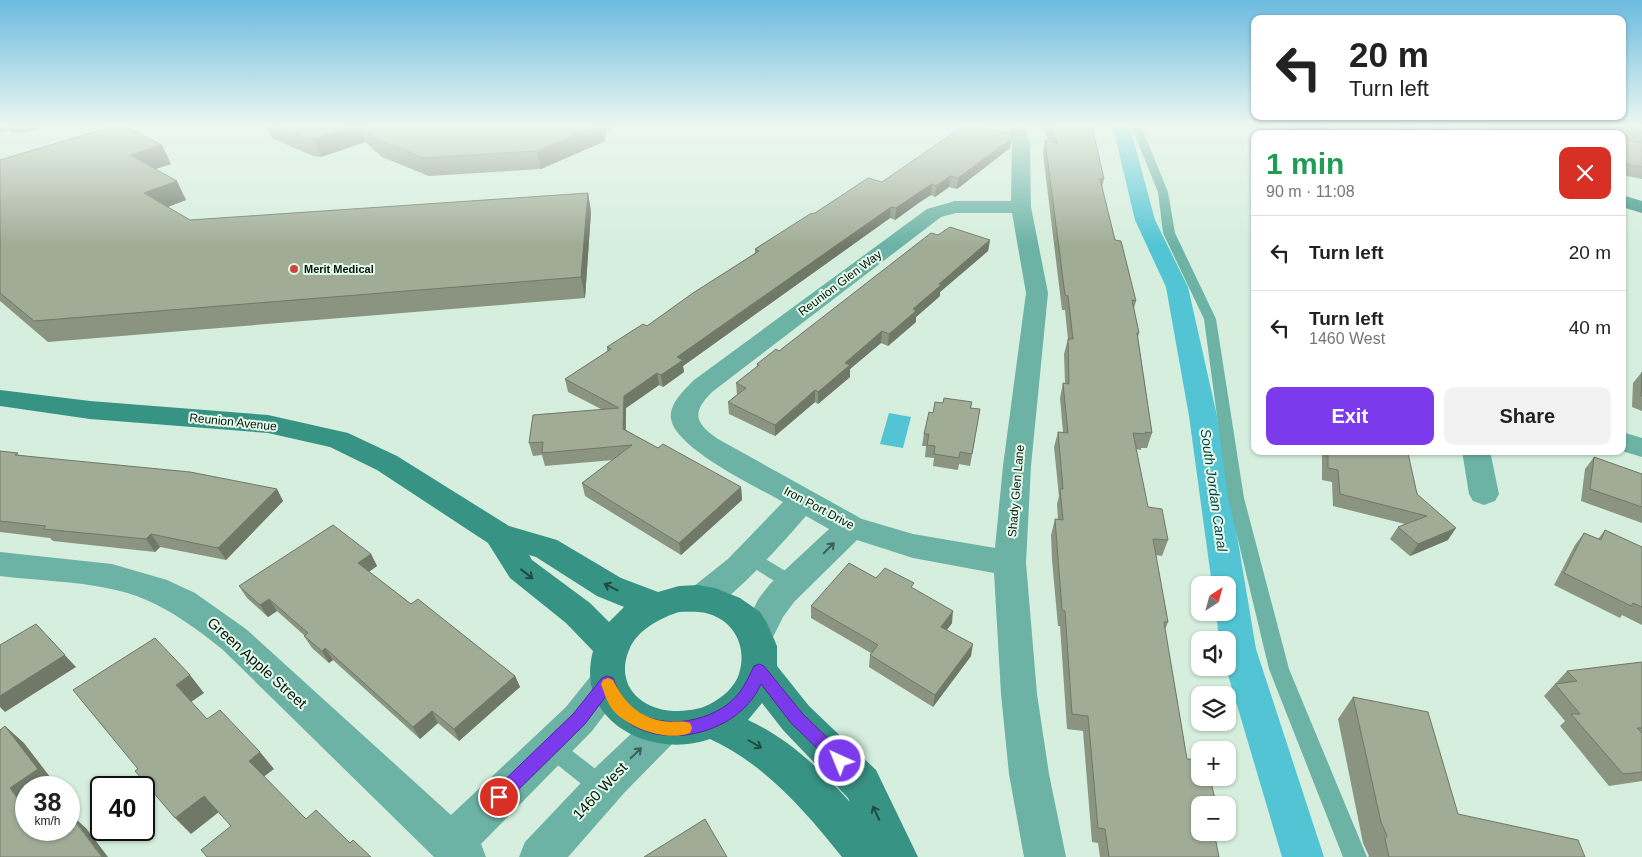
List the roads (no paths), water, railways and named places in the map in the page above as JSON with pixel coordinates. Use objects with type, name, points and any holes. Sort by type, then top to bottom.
[{"type":"street","name":"Shady Glen Lane","points":[[1021,166],[1021,207],[1037,293],[1017,466],[1010,563],[1019,694],[1029,774],[1045,857]]},
{"type":"street","points":[[1626,203],[1642,207]]},
{"type":"street","name":"Reunion Glen Way","points":[[683,413],[687,403],[703,386],[934,213],[956,207],[1021,207]]},
{"type":"street","name":"Reunion Avenue","points":[[0,398],[90,410],[268,424],[338,440],[387,463],[499,535],[546,548],[609,587],[656,605]]},
{"type":"street","name":"Iron Port Drive","points":[[683,413],[686,425],[694,436],[802,501],[851,526],[913,546],[1010,563]]},
{"type":"street","points":[[1626,442],[1642,448]]},
{"type":"street","points":[[1477,455],[1484,494]]},
{"type":"street","points":[[701,598],[725,581],[750,558],[802,501]]},
{"type":"street","points":[[851,526],[794,584],[782,593],[771,608],[758,653],[750,691],[734,708],[712,722],[688,728],[663,728],[637,720],[618,704],[607,683],[606,665],[611,647],[627,625],[637,616],[656,605],[678,599],[701,598],[725,605],[744,617],[758,653],[796,718],[862,784],[897,857]]},
{"type":"street","name":"Reunion Avenue","points":[[499,535],[521,569],[578,612],[611,647]]},
{"type":"street","name":"Green Apple Street","points":[[0,564],[100,576],[138,584],[174,598],[205,616],[234,640],[458,850]]},
{"type":"street","points":[[458,850],[551,747],[579,719],[607,683]]},
{"type":"street","points":[[712,722],[739,734],[766,750],[799,777],[870,857]]},
{"type":"street","name":"1460 West","points":[[540,857],[602,788],[663,728]]},
{"type":"lane","points":[[1152,166],[1163,192],[1169,233],[1210,319],[1236,498],[1280,669],[1355,857]]},
{"type":"lane","points":[[750,558],[794,584]]},
{"type":"lane","points":[[551,747],[602,788]]},
{"type":"water","points":[[889,413],[911,417],[903,448],[880,444]]},
{"type":"waterway","name":"South Jordan Canal","points":[[1131,166],[1145,220],[1177,287],[1203,416],[1238,649],[1303,857]]},
{"type":"place","name":"Merit Medical","points":[[294,269]]}]
